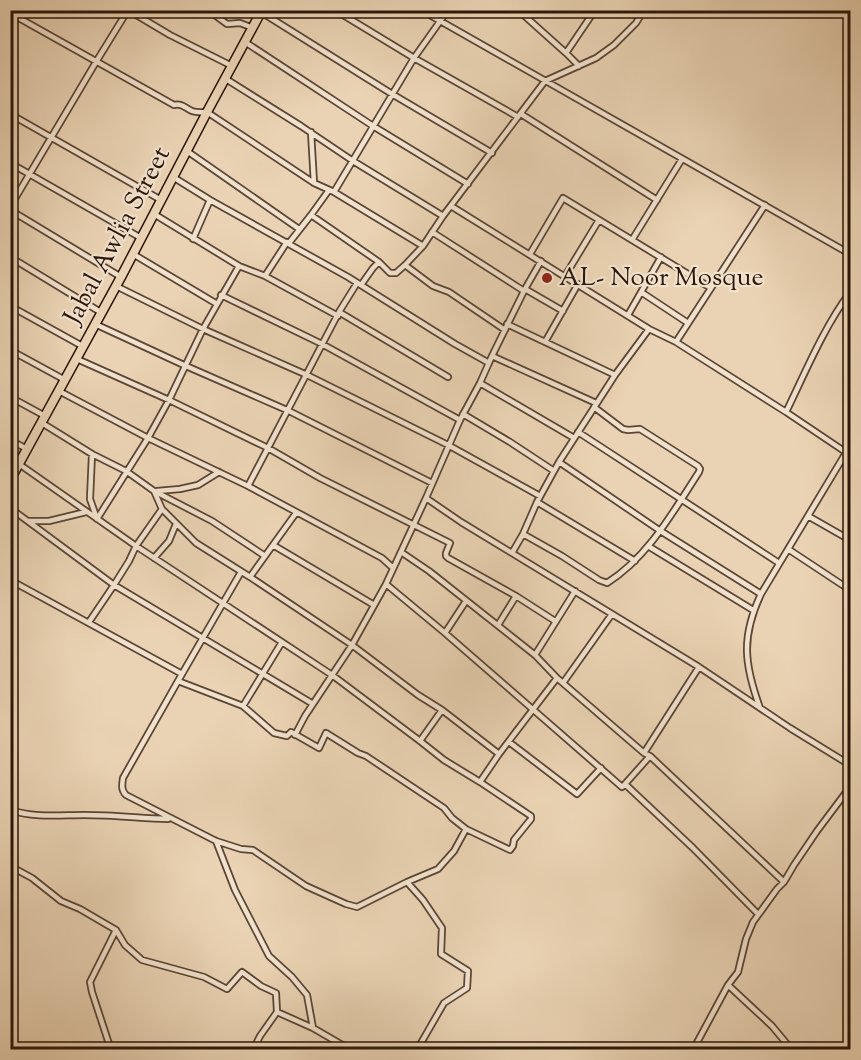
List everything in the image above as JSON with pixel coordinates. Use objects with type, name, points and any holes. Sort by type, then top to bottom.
[{"type":"highway","name":"Jabal Awlia Street","points":[[10,480],[84,347],[261,11]]},
{"type":"street","points":[[10,28],[21,10]]},
{"type":"street","points":[[121,277],[10,209],[128,10],[170,35],[232,66]]},
{"type":"street","points":[[208,10],[227,24],[240,23],[253,28]]},
{"type":"street","points":[[335,10],[414,58],[519,115],[657,200]]},
{"type":"street","points":[[421,10],[850,254]]},
{"type":"street","points":[[265,276],[353,161],[414,58],[448,10]]},
{"type":"street","points":[[518,10],[579,66]]},
{"type":"street","points":[[525,17],[530,10]]},
{"type":"street","points":[[566,53],[596,10]]},
{"type":"street","points":[[311,215],[379,262],[390,273],[396,273],[423,246],[545,81],[596,58],[614,45],[636,23],[644,10]]},
{"type":"street","points":[[261,11],[392,94],[492,153]]},
{"type":"street","points":[[10,13],[174,105],[182,105],[195,112],[207,112],[314,183],[423,246]]},
{"type":"street","points":[[245,42],[373,126],[468,184]]},
{"type":"street","points":[[226,79],[443,216]]},
{"type":"street","points":[[10,114],[161,200]]},
{"type":"street","points":[[311,132],[314,183]]},
{"type":"street","points":[[187,151],[299,229]]},
{"type":"street","points":[[632,240],[682,159]]},
{"type":"street","points":[[10,163],[141,238]]},
{"type":"street","points":[[173,177],[359,284],[489,363]]},
{"type":"street","points":[[530,254],[563,198],[711,288]]},
{"type":"street","points":[[193,239],[210,200]]},
{"type":"street","points":[[676,342],[765,205]]},
{"type":"street","points":[[451,206],[650,329],[676,342],[847,453]]},
{"type":"street","points":[[154,214],[239,266],[265,276],[338,314],[448,377]]},
{"type":"street","points":[[565,276],[599,220]]},
{"type":"street","points":[[432,232],[525,290],[563,310]]},
{"type":"street","points":[[133,254],[217,304]]},
{"type":"street","points":[[10,257],[102,313]]},
{"type":"street","points":[[628,315],[661,257]]},
{"type":"street","points":[[295,735],[352,645],[386,584],[448,445],[541,261]]},
{"type":"street","points":[[248,486],[338,314],[359,284],[379,262]]},
{"type":"street","points":[[405,265],[433,286],[449,292],[506,327],[545,342],[615,375]]},
{"type":"street","points":[[97,519],[148,438],[203,329],[239,266]]},
{"type":"street","points":[[545,342],[578,284]]},
{"type":"street","points":[[116,286],[203,329],[307,375],[448,445],[540,496]]},
{"type":"street","points":[[642,292],[688,322]]},
{"type":"street","points":[[786,412],[820,340],[850,292]]},
{"type":"street","points":[[221,295],[322,344],[510,442],[554,471]]},
{"type":"street","points":[[10,306],[84,347]]},
{"type":"street","points":[[95,324],[289,411],[432,483]]},
{"type":"street","points":[[512,553],[559,462],[615,375],[650,329]]},
{"type":"street","points":[[10,350],[65,380]]},
{"type":"street","points":[[492,356],[595,405],[623,429],[640,429],[700,469],[648,546],[635,561],[607,583],[523,534]]},
{"type":"street","points":[[77,359],[268,448],[320,478],[450,543],[446,553],[448,558],[555,621]]},
{"type":"street","points":[[480,383],[574,438]]},
{"type":"street","points":[[59,391],[148,438],[248,486],[382,558],[393,568]]},
{"type":"street","points":[[10,397],[93,454],[126,471],[154,491],[212,521],[265,556]]},
{"type":"street","points":[[578,432],[779,563]]},
{"type":"street","points":[[10,440],[27,449]]},
{"type":"street","points":[[760,708],[747,664],[748,632],[753,610],[850,446]]},
{"type":"street","points":[[93,454],[90,499],[97,519]]},
{"type":"street","points":[[559,462],[659,530],[761,594]]},
{"type":"street","points":[[19,464],[136,546],[332,675],[444,760],[531,816],[531,819],[514,840],[510,850],[466,829],[444,808],[366,756],[326,733],[319,748],[291,732],[287,736],[274,733],[243,706],[178,681]]},
{"type":"street","points":[[154,491],[198,485],[219,472]]},
{"type":"street","points":[[154,491],[162,509],[196,543],[352,645],[500,754]]},
{"type":"street","points":[[426,498],[699,667],[850,765]]},
{"type":"street","points":[[537,502],[635,561]]},
{"type":"street","points":[[10,508],[114,585],[313,704]]},
{"type":"street","points":[[89,622],[162,509]]},
{"type":"street","points":[[28,521],[49,521],[86,512]]},
{"type":"street","points":[[250,577],[296,513]]},
{"type":"street","points":[[808,516],[850,540]]},
{"type":"street","points":[[154,558],[169,541],[176,524]]},
{"type":"street","points":[[273,545],[374,605]]},
{"type":"street","points":[[648,546],[753,610]]},
{"type":"street","points":[[788,549],[850,590]]},
{"type":"street","points":[[401,552],[429,571],[535,655],[557,678],[650,756],[784,882]]},
{"type":"street","points":[[242,572],[123,778],[123,792],[216,841],[241,849],[253,850],[306,886],[357,907],[438,869],[453,851],[466,829]]},
{"type":"street","points":[[10,580],[182,674]]},
{"type":"street","points":[[386,584],[622,787],[650,756]]},
{"type":"street","points":[[535,655],[574,591]]},
{"type":"street","points":[[498,625],[516,596]]},
{"type":"street","points":[[445,633],[466,601]]},
{"type":"street","points":[[563,683],[612,614]]},
{"type":"street","points":[[243,706],[282,642]]},
{"type":"street","points":[[644,753],[699,667]]},
{"type":"street","points":[[480,782],[557,678]]},
{"type":"street","points":[[420,741],[442,710]]},
{"type":"street","points":[[509,742],[577,794],[601,768]]},
{"type":"street","points":[[625,784],[758,914]]},
{"type":"street","points":[[693,1050],[728,985],[738,972],[746,939],[753,922],[784,882],[817,831],[850,787]]},
{"type":"street","points":[[10,810],[50,816],[85,815],[171,819]]},
{"type":"street","points":[[216,841],[235,890],[269,956],[292,977],[307,995],[313,1028]]},
{"type":"street","points":[[10,866],[32,878],[61,901],[116,930],[125,945],[142,960],[204,976],[227,989],[242,972],[261,986],[276,993],[277,1012],[253,1050]]},
{"type":"street","points":[[407,882],[423,900],[441,928],[441,954],[468,970],[467,988],[444,1003],[417,1050]]},
{"type":"street","points":[[111,1050],[90,982],[116,930]]},
{"type":"street","points":[[728,985],[772,1026],[792,1050]]},
{"type":"street","points":[[277,1012],[313,1028],[351,1050]]},
{"type":"place","name":"AL- Noor Mosque","points":[[547,278]]}]
